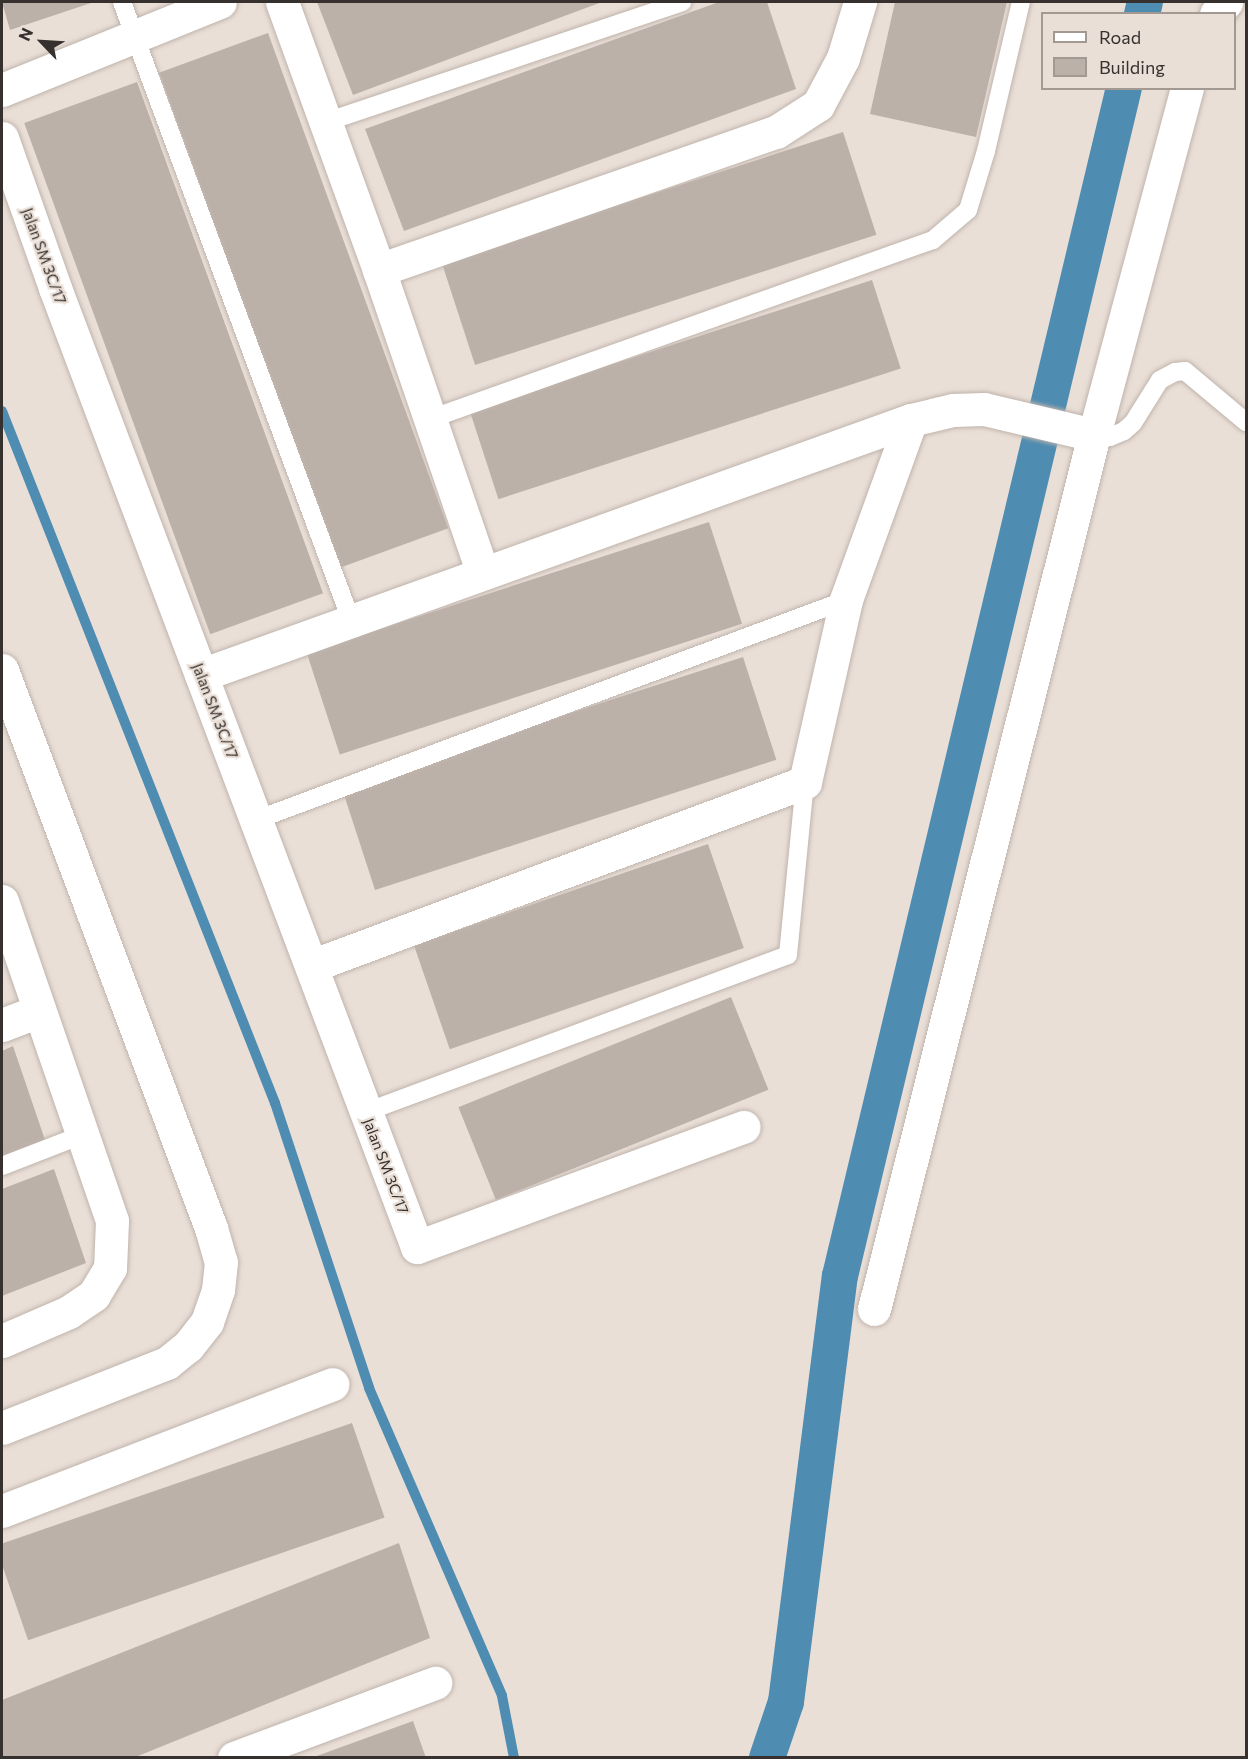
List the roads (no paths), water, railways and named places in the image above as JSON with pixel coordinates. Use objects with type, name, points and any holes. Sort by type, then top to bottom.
[{"type":"street","points":[[2,90],[220,2]]},
{"type":"street","points":[[282,2],[379,270],[483,573]]},
{"type":"street","points":[[379,270],[776,132],[818,105],[843,58],[860,2]]},
{"type":"street","points":[[874,1309],[1081,431],[1185,90]]},
{"type":"street","name":"Jalan SM 3C/17","points":[[2,138],[8,177],[201,675],[417,1247],[744,1127]]},
{"type":"street","points":[[201,675],[911,420],[953,410],[984,409],[1081,431]]},
{"type":"street","points":[[311,966],[805,782],[846,600],[911,420]]},
{"type":"street","points":[[2,670],[211,1228],[221,1262],[218,1290],[207,1322],[188,1346],[167,1362],[2,1428]]},
{"type":"street","points":[[2,900],[112,1221],[110,1268],[94,1295],[69,1312],[2,1341]]},
{"type":"street","points":[[2,1025],[39,1011]]},
{"type":"street","points":[[2,1511],[332,1384]]},
{"type":"street","points":[[234,1758],[435,1683]]},
{"type":"lane","points":[[122,2],[351,621]]},
{"type":"lane","points":[[326,122],[682,2]]},
{"type":"lane","points":[[430,419],[933,240],[968,210],[986,151],[1021,2]]},
{"type":"lane","points":[[1081,431],[1110,437],[1124,431],[1133,423],[1160,380],[1175,372],[1185,371],[1246,422]]},
{"type":"lane","points":[[256,820],[846,600]]},
{"type":"lane","points":[[366,1112],[788,955],[805,782]]},
{"type":"lane","points":[[2,1166],[82,1135]]},
{"type":"waterway","points":[[1142,12],[1145,2]]},
{"type":"waterway","points":[[767,1758],[786,1702],[840,1276],[1124,90]]},
{"type":"waterway","points":[[2,411],[275,1103],[369,1388],[502,1696],[514,1758]]}]
